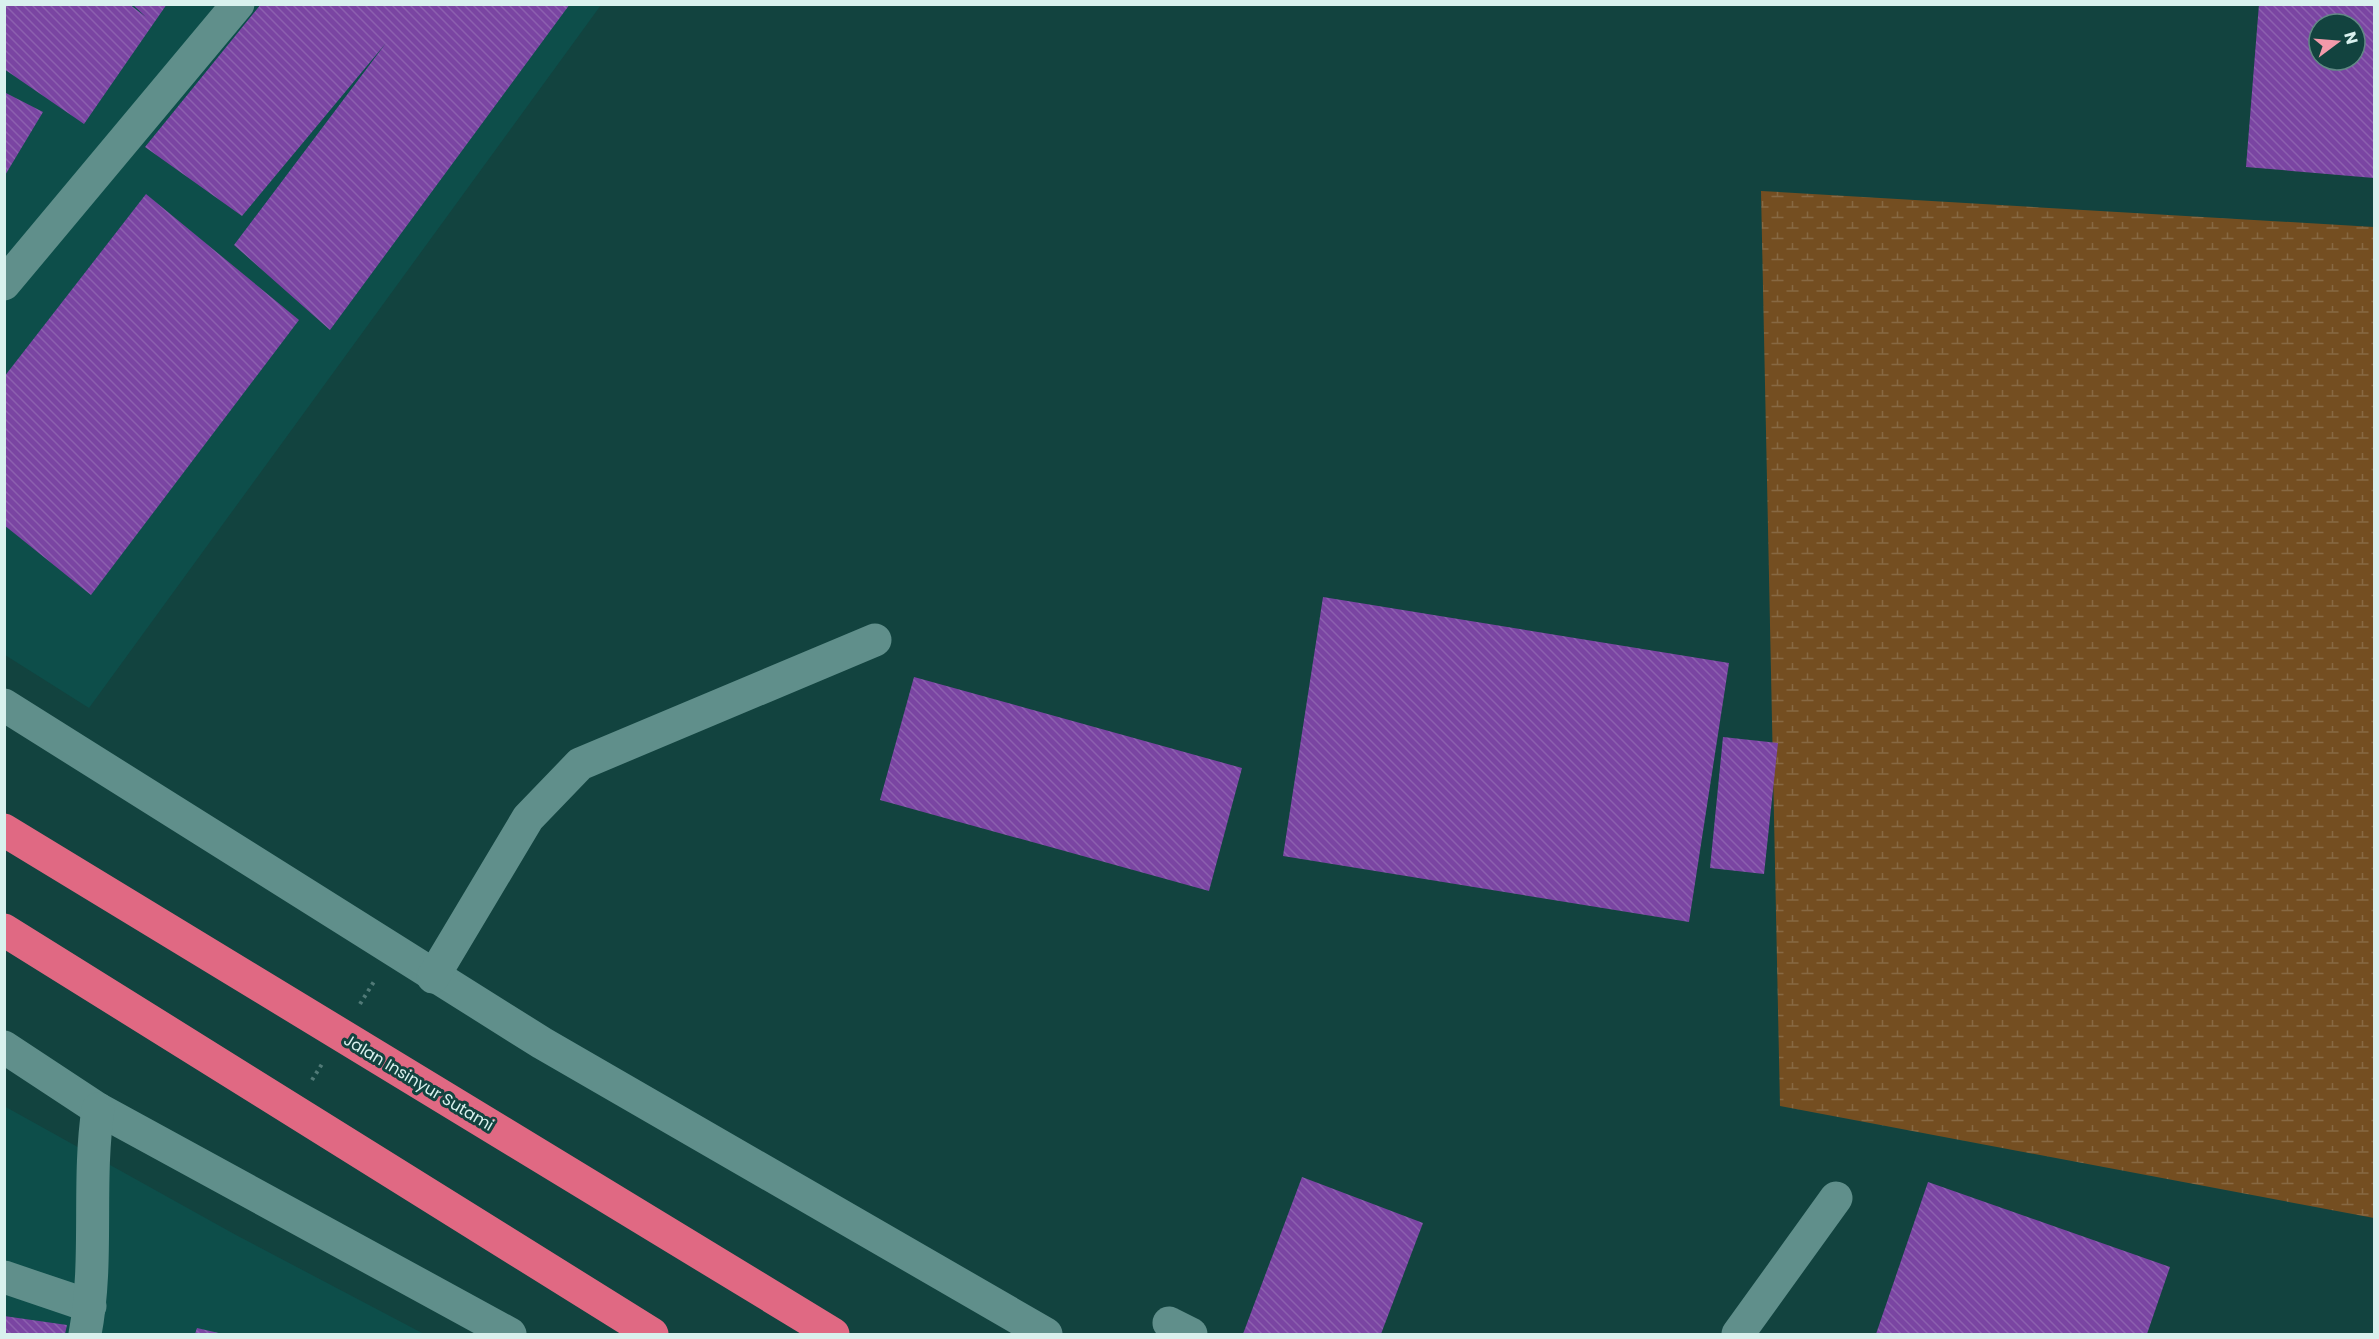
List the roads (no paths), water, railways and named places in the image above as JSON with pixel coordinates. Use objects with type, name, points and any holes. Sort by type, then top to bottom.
[{"type":"highway","name":"Jalan Insinyur Sutami","points":[[4,830],[833,1335]]},
{"type":"highway","points":[[4,930],[652,1335]]},
{"type":"street","points":[[4,284],[238,4]]},
{"type":"street","points":[[433,977],[528,818],[580,764],[875,640]]},
{"type":"street","points":[[4,705],[433,977],[542,1043],[1046,1335]]},
{"type":"street","points":[[4,1047],[98,1109],[510,1335]]},
{"type":"street","points":[[4,1277],[88,1320],[92,1146],[98,1109]]},
{"type":"street","points":[[1738,1335],[1836,1198]]}]
